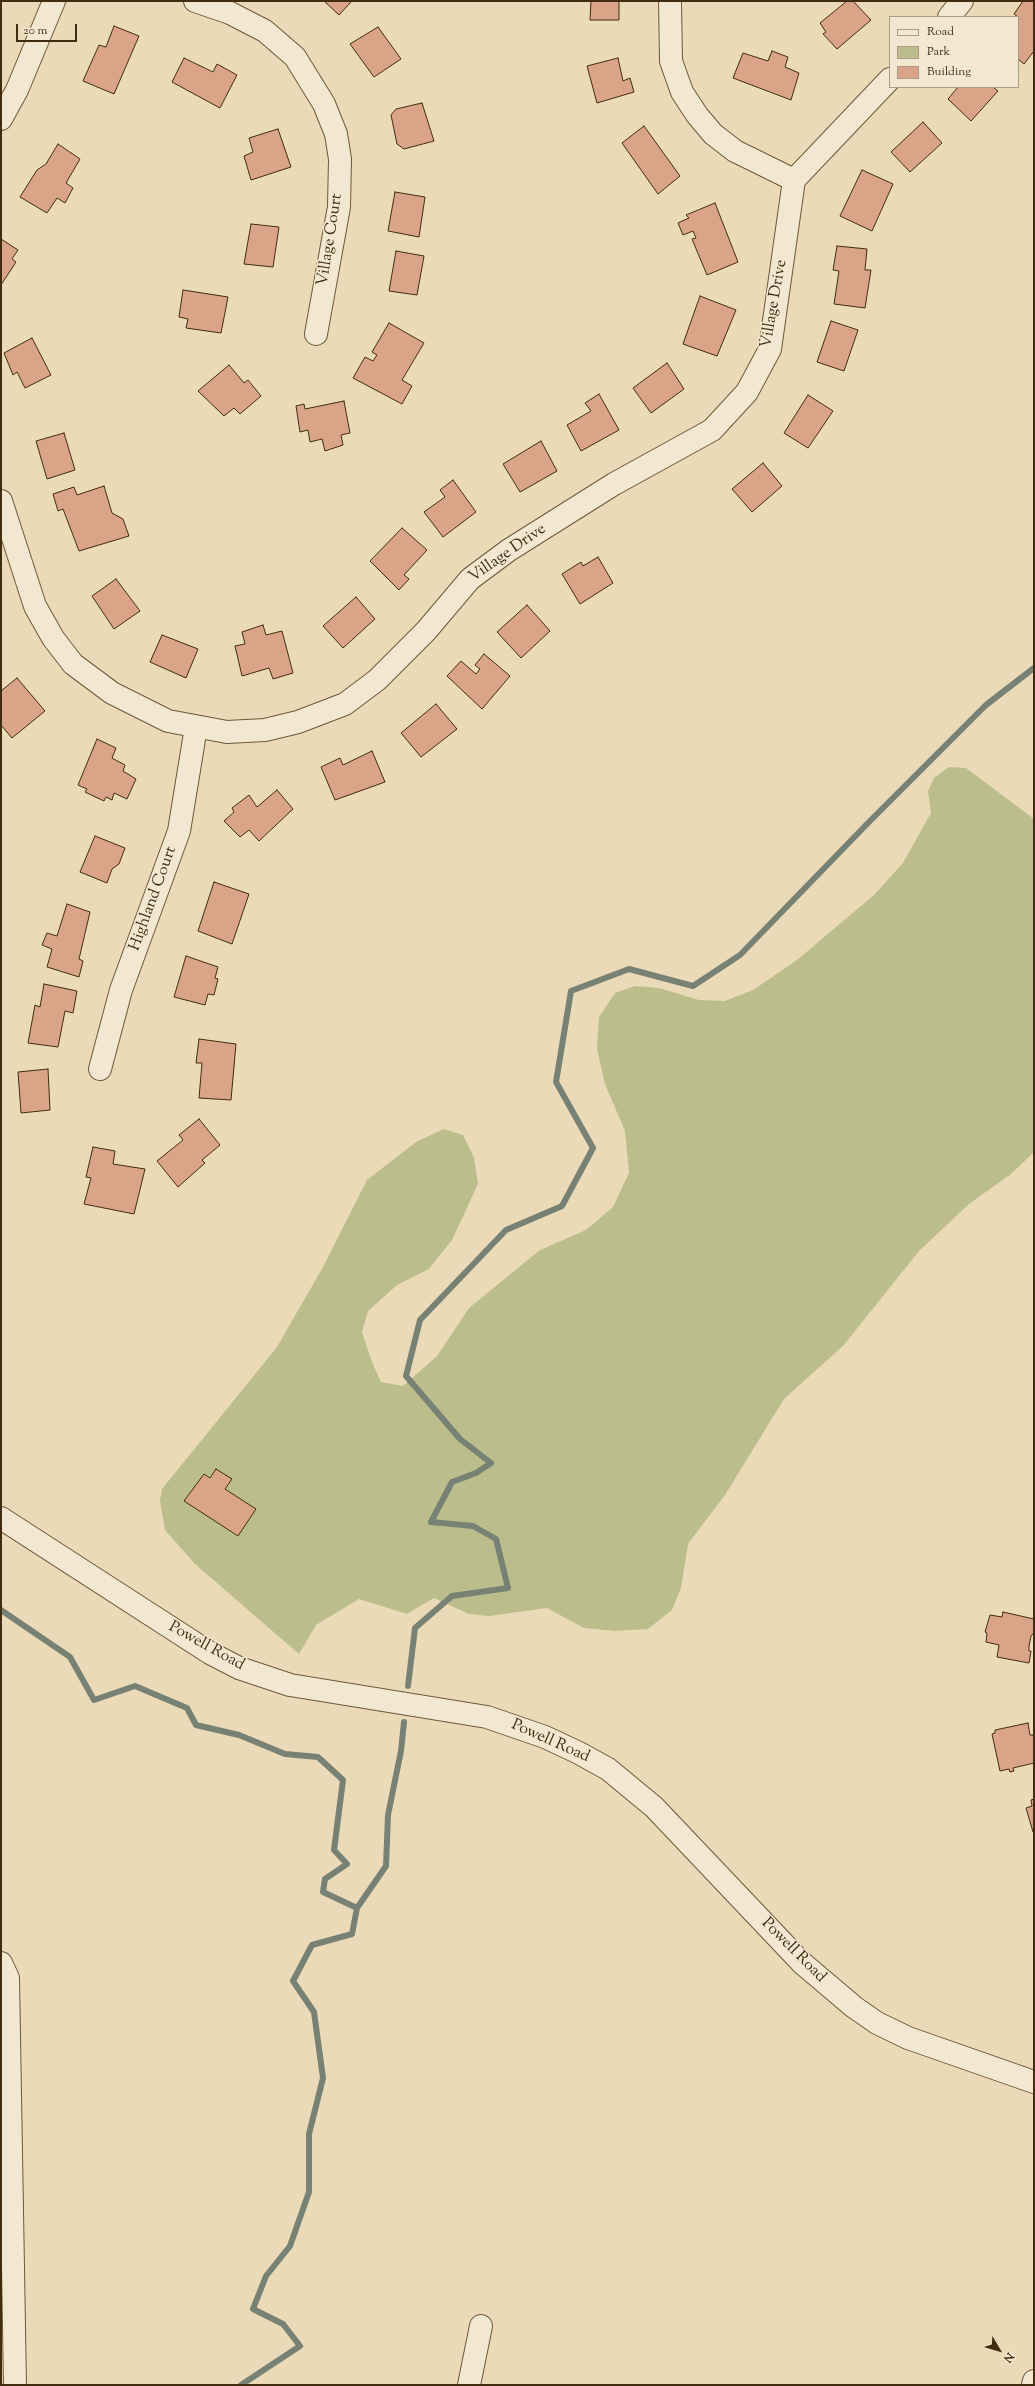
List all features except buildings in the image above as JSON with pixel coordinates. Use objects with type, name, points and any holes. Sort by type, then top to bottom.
[{"type":"street","points":[[1,119],[17,90],[54,1]]},
{"type":"street","name":"Village Court","points":[[195,1],[230,13],[265,31],[295,57],[324,104],[336,134],[340,159],[339,207],[316,334]]},
{"type":"street","points":[[670,1],[671,61],[682,92],[697,115],[713,134],[735,151],[794,180],[889,80]]},
{"type":"street","points":[[950,16],[962,1]]},
{"type":"street","name":"Village Drive","points":[[1,501],[35,606],[53,638],[73,664],[112,693],[168,721],[227,732],[265,730],[298,722],[345,704],[377,680],[420,636],[470,579],[509,550],[614,484],[712,430],[747,392],[770,349],[794,180]]},
{"type":"street","name":"Highland Court","points":[[100,1069],[121,990],[179,831],[196,727]]},
{"type":"street","name":"Powell Road","points":[[1,1518],[210,1653],[240,1668],[290,1685],[488,1717],[539,1734],[579,1753],[608,1769],[654,1807],[802,1963],[854,2007],[877,2023],[908,2038],[1034,2082]]},
{"type":"street","points":[[1,1963],[8,1978],[15,2385]]},
{"type":"street","points":[[469,2385],[482,2326]]},
{"type":"street","points":[[1033,2385],[1034,2381]]},
{"type":"green space","points":[[949,767],[966,768],[1034,819],[1034,1152],[1011,1174],[969,1204],[919,1251],[843,1346],[784,1399],[725,1495],[688,1544],[681,1588],[672,1610],[648,1629],[615,1631],[584,1628],[547,1608],[489,1616],[469,1614],[434,1598],[407,1614],[359,1599],[316,1625],[299,1654],[195,1564],[165,1530],[160,1501],[162,1489],[277,1347],[323,1267],[367,1180],[416,1142],[444,1129],[463,1135],[474,1158],[478,1184],[452,1240],[429,1269],[397,1285],[368,1311],[362,1332],[372,1362],[381,1382],[403,1386],[437,1356],[469,1308],[540,1250],[586,1230],[613,1207],[629,1173],[625,1131],[605,1084],[597,1049],[599,1017],[615,993],[635,986],[659,988],[699,1000],[725,1001],[753,990],[797,960],[874,895],[903,863],[931,813],[928,791],[934,778]]},
{"type":"waterway","points":[[408,1686],[415,1628],[452,1596],[508,1588],[496,1539],[473,1526],[431,1522],[452,1482],[476,1473],[491,1463],[460,1439],[406,1376],[420,1320],[506,1230],[562,1206],[593,1148],[556,1082],[571,991],[629,969],[693,986],[740,955],[868,823],[986,705],[1034,668]]},
{"type":"waterway","points":[[1,1610],[70,1657],[94,1700],[135,1686],[187,1708],[196,1725],[239,1735],[285,1754],[318,1757],[343,1780],[334,1850],[347,1864],[325,1879],[323,1892],[357,1908]]},
{"type":"waterway","points":[[241,2385],[300,2346],[283,2324],[253,2309],[266,2276],[290,2246],[309,2192],[309,2134],[323,2078],[314,2012],[293,1981],[312,1945],[352,1934],[357,1908],[386,1866],[388,1815],[401,1751],[404,1722]]}]
